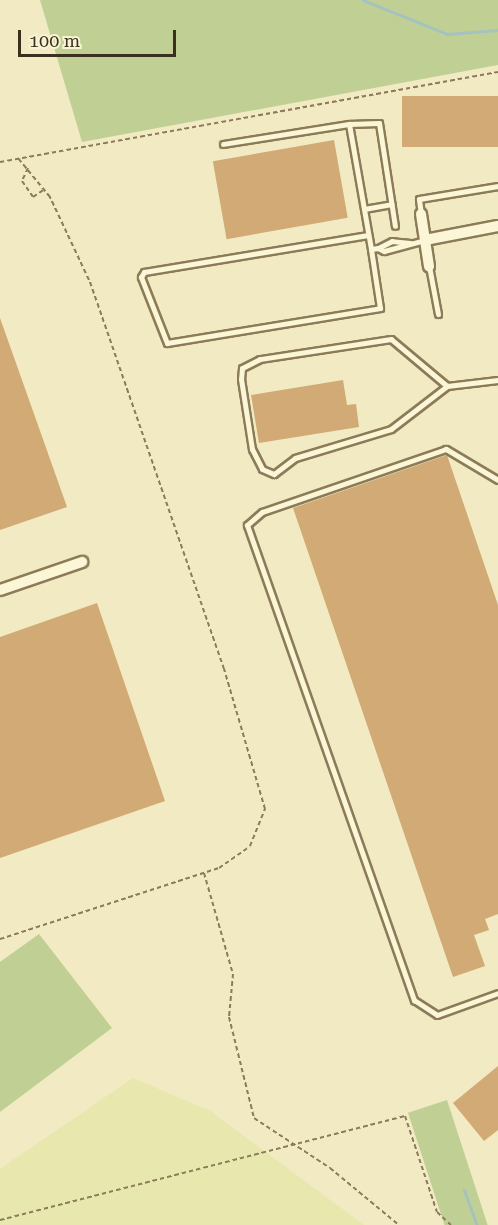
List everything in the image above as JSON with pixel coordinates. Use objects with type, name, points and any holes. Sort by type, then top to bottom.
[{"type":"street","points":[[421,214],[429,266]]},
{"type":"street","points":[[425,240],[498,226]]},
{"type":"street","points":[[0,590],[82,562]]},
{"type":"lane","points":[[223,144],[349,124],[379,123],[395,226]]},
{"type":"lane","points":[[349,124],[371,249],[380,308],[167,343],[141,277],[144,272],[368,235]]},
{"type":"lane","points":[[421,214],[419,199],[498,186]]},
{"type":"lane","points":[[364,209],[392,204]]},
{"type":"lane","points":[[371,249],[378,248],[384,251],[425,240]]},
{"type":"lane","points":[[429,266],[438,314]]},
{"type":"lane","points":[[447,386],[391,339],[260,359],[242,368],[241,379],[252,449],[262,469],[274,474],[295,458],[392,429],[447,386],[498,380]]},
{"type":"lane","points":[[498,480],[446,449],[262,512],[247,525],[414,1000],[436,1015],[498,993]]},
{"type":"path","points":[[0,162],[498,72]]},
{"type":"path","points":[[0,939],[204,873],[250,846],[262,821],[265,796],[89,280],[45,189],[18,158]]},
{"type":"path","points":[[28,168],[22,181],[33,197],[45,189]]},
{"type":"path","points":[[204,873],[233,974],[229,1017],[254,1118],[399,1225]]},
{"type":"path","points":[[0,1220],[405,1116],[437,1212],[451,1225]]},
{"type":"green space","points":[[40,0],[498,0],[498,65],[82,142]]},
{"type":"green space","points":[[39,934],[112,1028],[0,1112],[0,962]]},
{"type":"green space","points":[[133,1078],[210,1111],[364,1225],[0,1225],[0,1169]]},
{"type":"green space","points":[[447,1100],[488,1225],[445,1225],[408,1113]]},
{"type":"building","points":[[402,96],[498,96],[498,147],[402,147]]},
{"type":"building","points":[[334,140],[348,218],[227,239],[213,161]]},
{"type":"building","points":[[0,318],[67,507],[0,530]]},
{"type":"building","points":[[343,380],[347,405],[356,404],[359,427],[259,443],[251,395]]},
{"type":"building","points":[[447,455],[498,605],[498,914],[485,919],[489,930],[474,935],[485,966],[453,977],[293,508]]},
{"type":"building","points":[[97,603],[165,801],[0,858],[0,637]]},
{"type":"building","points":[[498,1066],[498,1130],[484,1141],[453,1103]]},
{"type":"waterway","points":[[363,0],[447,34],[498,30]]},
{"type":"waterway","points":[[464,1190],[477,1225]]}]
